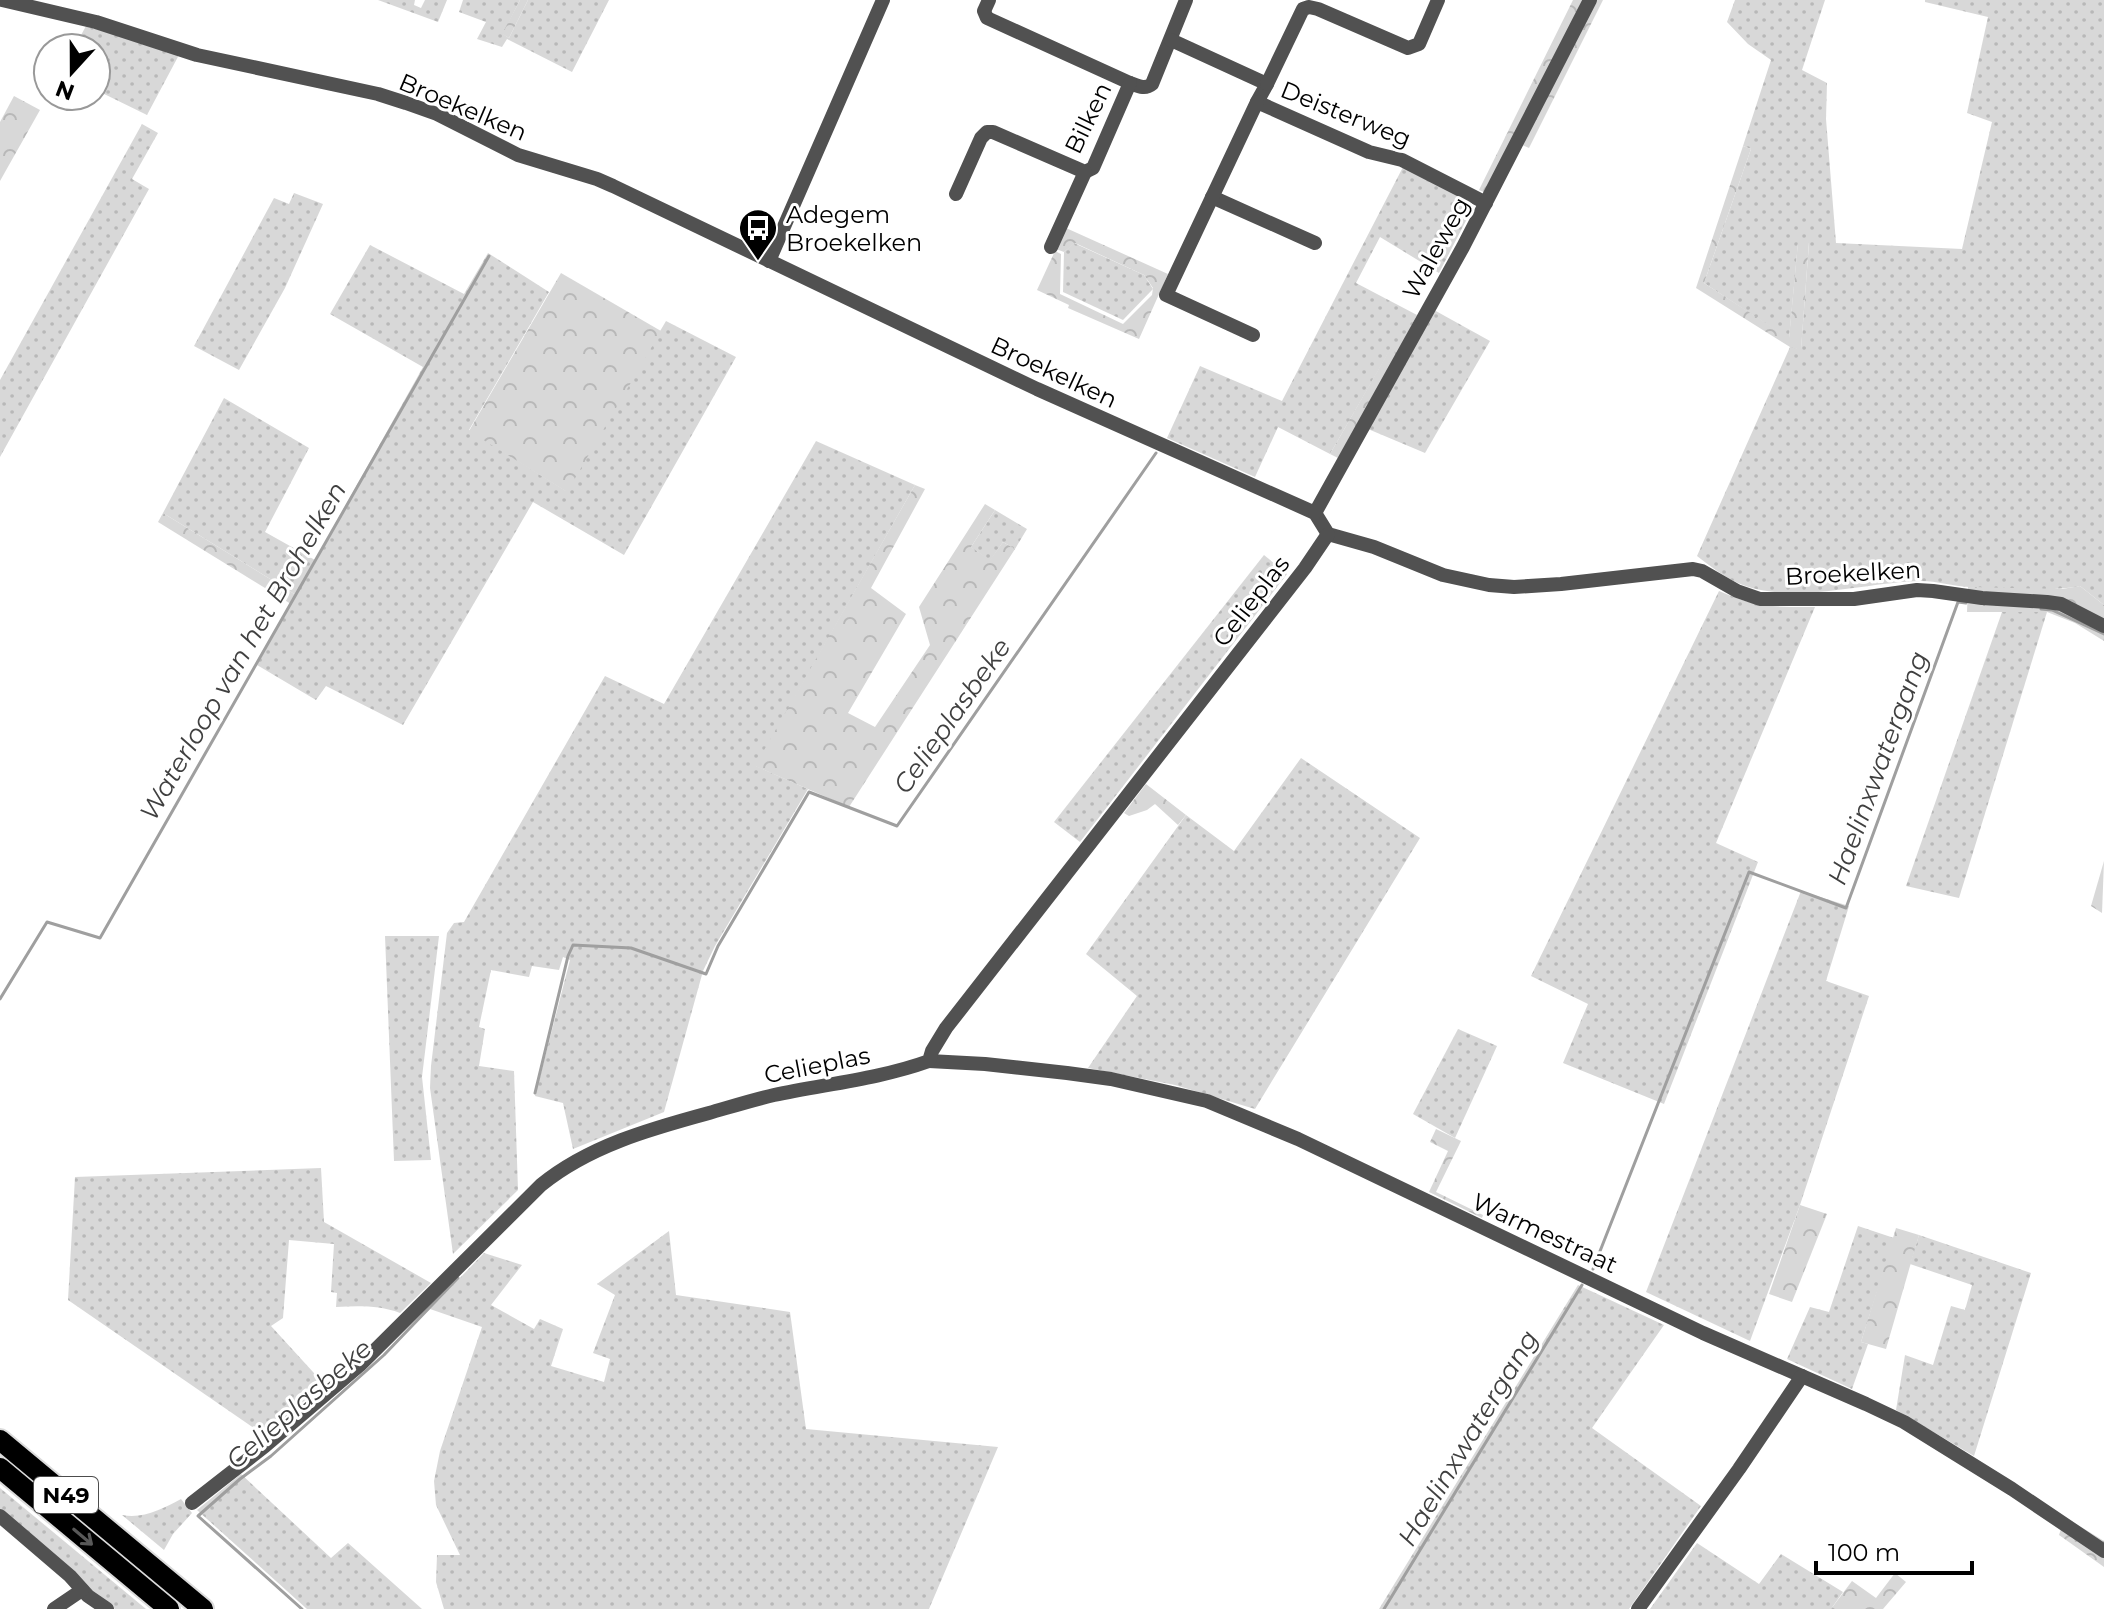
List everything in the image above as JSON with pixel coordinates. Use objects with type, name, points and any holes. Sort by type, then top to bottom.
[{"type":"highway","name":"N49","points":[[0,1440],[203,1609]]},
{"type":"highway","name":"N49","points":[[0,1468],[169,1609]]},
{"type":"street","name":"Broekelken","points":[[2,0],[96,22],[197,55],[378,94],[437,114],[518,155],[613,186],[1037,389],[1315,513]]},
{"type":"street","points":[[769,261],[883,0]]},
{"type":"street","points":[[989,0],[984,11],[987,18],[1142,88],[1152,84],[1186,0]]},
{"type":"street","points":[[1267,84],[1303,9],[1320,4],[1408,48],[1419,44],[1438,0]]},
{"type":"street","name":"Waleweg","points":[[1315,513],[1486,203],[1590,0]]},
{"type":"street","name":"Deisterweg","points":[[1171,40],[1267,84],[1257,102],[1369,152],[1402,160],[1486,203]]},
{"type":"street","name":"Bilken","points":[[1051,247],[1085,172],[1093,168],[1130,83]]},
{"type":"street","points":[[1253,335],[1166,295],[1257,102]]},
{"type":"street","name":"Bilken","points":[[956,194],[981,138],[987,132],[1085,172]]},
{"type":"street","points":[[1212,197],[1315,243]]},
{"type":"street","points":[[1315,513],[1328,534]]},
{"type":"street","name":"Broekelken","points":[[1328,534],[1374,547],[1443,575],[1489,585],[1561,584],[1684,568],[1702,571],[1737,591],[1760,599],[1854,599],[1917,590],[1933,591],[2061,604],[2104,626]]},
{"type":"street","name":"Celieplas","points":[[192,1503],[360,1365],[541,1185],[571,1163],[610,1145],[678,1121],[772,1096],[906,1070],[929,1061],[946,1028],[1305,568],[1328,534]]},
{"type":"street","name":"Warmestraat","points":[[929,1061],[985,1064],[1111,1079],[1207,1101],[1298,1139],[1703,1333],[1904,1422],[2104,1551]]},
{"type":"street","points":[[1638,1609],[1802,1376]]},
{"type":"street","points":[[0,1516],[107,1609]]},
{"type":"street","points":[[54,1609],[82,1590]]},
{"type":"green space","points":[[378,0],[415,0],[414,5],[421,8],[425,0],[447,0],[438,22]]},
{"type":"green space","points":[[463,0],[520,0],[503,34],[509,38],[528,0],[609,0],[572,72],[507,39],[502,47],[477,39],[486,22],[459,12]]},
{"type":"green space","points":[[520,0],[528,0],[509,38],[502,34]]},
{"type":"green space","points":[[1573,0],[1603,0],[1529,148],[1513,141],[1486,193],[1479,190]]},
{"type":"green space","points":[[1735,0],[1825,0],[1802,70],[1827,83],[1826,119],[1836,243],[1962,249],[1992,122],[1967,113],[1988,17],[1925,0],[2104,0],[2104,605],[2080,586],[2010,590],[1921,581],[1781,593],[1738,583],[1697,556],[1790,347],[1801,349],[1809,243],[1798,243],[1789,339],[1704,283],[1751,149],[1743,146],[1771,60],[1748,44],[1727,22]]},
{"type":"green space","points":[[86,26],[107,32],[83,32]]},
{"type":"green space","points":[[112,33],[180,53],[147,115],[112,98]]},
{"type":"green space","points":[[14,96],[32,106],[32,112],[39,112],[0,181],[0,122]]},
{"type":"green space","points":[[142,124],[158,133],[132,179],[149,189],[0,457],[0,380]]},
{"type":"green space","points":[[1743,146],[1751,149],[1704,283],[1789,338],[1798,242],[1809,242],[1801,350],[1790,347],[1696,288]]},
{"type":"green space","points":[[1403,167],[1465,199],[1471,204],[1471,211],[1439,273],[1380,237],[1356,283],[1417,315],[1397,353],[1390,350],[1330,454],[1278,427],[1255,477],[1167,438],[1200,366],[1282,401]]},
{"type":"green space","points":[[294,193],[323,204],[285,288],[239,370],[194,346],[274,198],[289,204]]},
{"type":"green space","points":[[1066,228],[1168,274],[1139,339],[1068,308],[1069,305],[1037,290],[1055,251],[1061,254],[1060,294],[1123,324],[1152,295],[1153,288],[1144,275],[1075,243],[1064,252],[1056,249]]},
{"type":"green space","points":[[1074,243],[1144,275],[1153,289],[1123,320],[1063,292],[1064,252]]},
{"type":"green space","points":[[370,245],[464,294],[488,253],[549,292],[469,430],[566,491],[666,321],[736,357],[624,555],[533,502],[403,725],[326,686],[316,700],[257,665],[296,595],[163,513],[224,398],[309,448],[265,532],[315,560],[423,367],[330,314]]},
{"type":"green space","points":[[561,273],[661,331],[567,492],[469,431]]},
{"type":"green space","points":[[1434,310],[1490,341],[1425,453],[1368,429]]},
{"type":"green space","points":[[1390,349],[1397,353],[1338,458],[1330,454]]},
{"type":"green space","points":[[816,441],[915,485],[756,766],[808,789],[703,971],[664,1112],[573,1149],[563,1103],[535,1096],[570,960],[563,957],[559,970],[532,966],[529,977],[491,970],[479,1027],[485,1029],[479,1066],[514,1071],[518,1190],[453,1254],[430,1088],[447,933],[454,923],[464,922],[605,676],[664,704]]},
{"type":"green space","points":[[915,485],[925,489],[871,588],[906,614],[848,713],[875,727],[930,645],[919,607],[985,504],[995,510],[971,547],[990,560],[1003,542],[1015,549],[849,807],[755,766]]},
{"type":"green space","points":[[995,510],[1027,529],[1015,549],[1003,542],[990,561],[971,547]]},
{"type":"green space","points":[[163,513],[296,595],[291,604],[158,522]]},
{"type":"green space","points":[[1264,555],[1287,574],[1080,842],[1054,822]]},
{"type":"green space","points":[[2080,586],[2104,605],[2104,641],[2075,623],[2047,612],[1967,612],[1968,587],[2062,589]]},
{"type":"green space","points":[[1719,591],[1744,601],[1766,605],[1815,607],[1716,843],[1758,862],[1664,1104],[1563,1063],[1588,1004],[1531,976]]},
{"type":"green space","points":[[2002,612],[2047,612],[1959,898],[1906,886]]},
{"type":"green space","points":[[1301,758],[1420,838],[1255,1109],[1175,1085],[1088,1068],[1137,996],[1086,954],[1186,815],[1234,851]]},
{"type":"green space","points":[[1146,784],[1186,815],[1178,825],[1155,804],[1129,816],[1124,813]]},
{"type":"green space","points":[[2104,861],[2102,913],[2091,906]]},
{"type":"green space","points":[[1801,891],[1849,906],[1826,981],[1869,996],[1800,1205],[1750,1341],[1646,1292]]},
{"type":"green space","points":[[385,936],[439,936],[422,1077],[431,1160],[394,1161]]},
{"type":"green space","points":[[1458,1029],[1497,1046],[1455,1138],[1413,1114]]},
{"type":"green space","points":[[1436,1129],[1461,1141],[1436,1192],[1483,1215],[1482,1218],[1429,1192],[1448,1151],[1430,1142]]},
{"type":"green space","points":[[321,1168],[324,1222],[431,1283],[400,1313],[376,1307],[336,1307],[337,1293],[331,1292],[334,1244],[289,1240],[283,1318],[271,1326],[324,1384],[264,1435],[68,1300],[75,1177]]},
{"type":"green space","points":[[1800,1205],[1827,1214],[1792,1302],[1769,1294]]},
{"type":"green space","points":[[1858,1226],[1894,1238],[1861,1342],[1868,1344],[1852,1389],[1787,1359],[1810,1307],[1829,1312]]},
{"type":"green space","points":[[1896,1228],[1919,1235],[1886,1349],[1861,1342]]},
{"type":"green space","points":[[669,1231],[676,1295],[790,1312],[806,1429],[998,1447],[929,1609],[444,1609],[436,1582],[437,1555],[460,1555],[436,1505],[434,1481],[440,1451],[482,1327],[430,1309],[484,1253],[522,1265],[491,1305],[534,1329],[540,1319],[563,1329],[551,1366],[604,1382],[610,1359],[593,1353],[615,1295],[597,1284]]},
{"type":"green space","points":[[1919,1235],[2031,1273],[1974,1456],[1896,1410],[1905,1355],[1933,1365],[1951,1306],[1965,1310],[1972,1285],[1910,1264]]},
{"type":"green space","points":[[1578,1285],[1664,1325],[1592,1428],[1701,1506],[1629,1609],[1379,1609]]},
{"type":"green space","points":[[241,1474],[331,1558],[348,1543],[422,1609],[307,1609],[197,1510]]},
{"type":"green space","points":[[0,1488],[146,1609],[115,1609],[95,1595],[0,1509]]},
{"type":"green space","points":[[181,1499],[192,1513],[173,1534],[164,1550],[122,1515],[160,1510]]},
{"type":"green space","points":[[2065,1517],[2104,1541],[2104,1567],[2059,1535]]},
{"type":"green space","points":[[1697,1543],[1759,1584],[1781,1554],[1843,1592],[1831,1609],[1650,1609]]},
{"type":"green space","points":[[1895,1573],[1906,1582],[1883,1609],[1831,1609],[1852,1581],[1876,1598]]},
{"type":"waterway","name":"Waterloop van het Brohelken","points":[[0,999],[47,922],[100,938],[489,256]]},
{"type":"waterway","name":"Celieplasbeke","points":[[535,1093],[573,945],[631,948],[706,974],[718,946],[809,792],[897,826],[1156,453]]},
{"type":"waterway","name":"Haelinxwatergang","points":[[1593,1269],[1749,872],[1846,908],[1958,602],[1966,603]]},
{"type":"waterway","name":"Haelinxwatergang","points":[[2041,609],[2052,610],[2104,634]]},
{"type":"waterway","name":"Celieplasbeke","points":[[302,1609],[198,1516],[271,1456],[384,1355],[458,1278]]},
{"type":"waterway","name":"Haelinxwatergang","points":[[1384,1609],[1582,1285]]},
{"type":"place","name":"Adegem Broekelken","points":[[758,262]]}]
